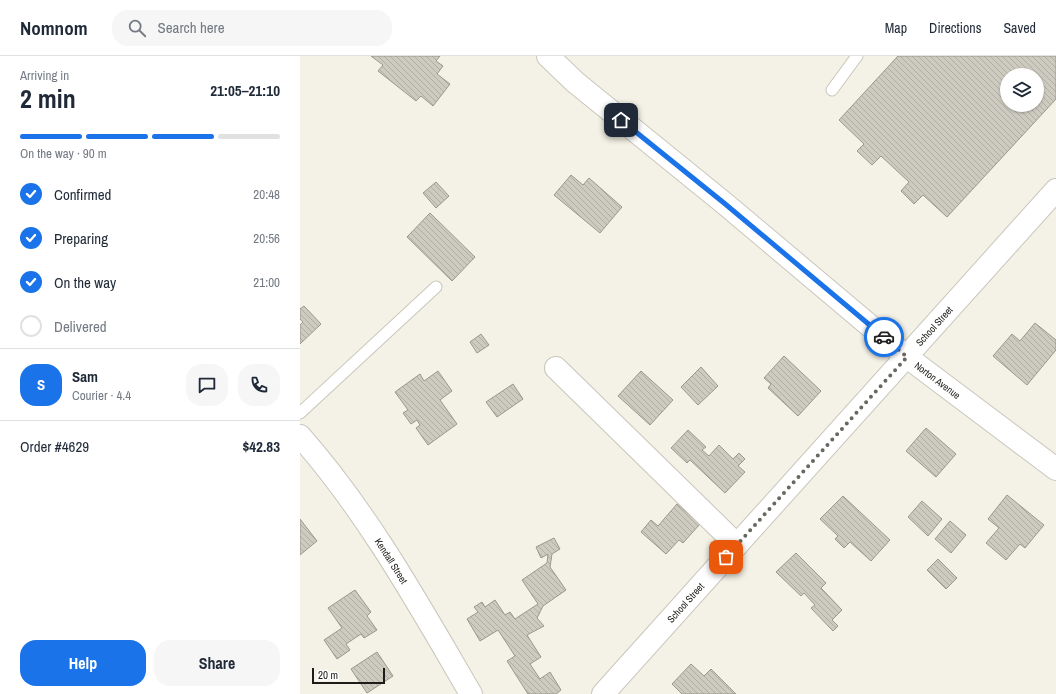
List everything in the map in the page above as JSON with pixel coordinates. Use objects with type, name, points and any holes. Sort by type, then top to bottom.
[{"type":"street","name":"Norton Avenue","points":[[548,56],[575,82],[724,203],[907,357],[1056,469]]},
{"type":"street","name":"School Street","points":[[603,694],[1056,190]]},
{"type":"street","points":[[556,368],[737,545]]},
{"type":"street","name":"Kendall Street","points":[[300,436],[323,461],[366,521],[471,694]]},
{"type":"lane","points":[[832,90],[857,56]]},
{"type":"lane","points":[[300,413],[436,287]]},
{"type":"building","points":[[371,56],[440,56],[436,61],[443,66],[437,74],[450,84],[433,106],[421,96],[416,101],[378,71],[383,65]]},
{"type":"building","points":[[898,56],[1056,56],[1056,99],[1044,112],[1044,68],[1000,68],[1000,112],[1044,112],[947,217],[923,195],[914,204],[901,191],[909,182],[881,156],[872,165],[857,151],[864,144],[839,120]]},
{"type":"building","points":[[571,175],[583,185],[589,178],[622,207],[600,233],[554,195]]},
{"type":"building","points":[[436,182],[449,196],[436,208],[423,193]]},
{"type":"building","points":[[430,213],[475,257],[452,281],[407,237]]},
{"type":"building","points":[[304,306],[321,324],[300,344],[300,325],[303,322],[300,319],[300,309]]},
{"type":"building","points":[[1035,323],[1056,340],[1056,350],[1027,385],[993,356],[1012,334],[1020,341]]},
{"type":"building","points":[[481,334],[489,345],[477,353],[470,342]]},
{"type":"building","points":[[784,356],[821,391],[798,416],[768,388],[771,384],[764,378]]},
{"type":"building","points":[[701,367],[718,386],[698,405],[681,387]]},
{"type":"building","points":[[438,371],[452,391],[440,400],[457,424],[428,445],[416,428],[420,425],[417,420],[411,424],[403,413],[408,410],[395,392],[420,374],[424,381]]},
{"type":"building","points":[[641,371],[673,400],[650,425],[618,396]]},
{"type":"building","points":[[513,384],[523,399],[497,417],[486,402]]},
{"type":"building","points":[[926,428],[956,454],[936,477],[906,451]]},
{"type":"building","points":[[688,430],[706,447],[702,450],[709,456],[719,445],[733,459],[739,453],[745,459],[738,466],[745,472],[725,493],[690,460],[687,463],[671,448]]},
{"type":"building","points":[[1007,495],[1044,525],[1025,548],[1020,544],[1006,560],[986,543],[999,528],[988,519]]},
{"type":"building","points":[[843,496],[890,540],[871,561],[850,542],[844,548],[835,539],[838,536],[820,519]]},
{"type":"building","points":[[922,501],[942,519],[928,536],[908,517]]},
{"type":"building","points":[[677,504],[700,524],[683,543],[679,540],[666,554],[641,532],[651,520],[658,526]]},
{"type":"building","points":[[300,519],[317,541],[300,555]]},
{"type":"building","points":[[950,521],[966,535],[951,553],[935,539]]},
{"type":"building","points":[[554,538],[560,549],[552,554],[550,567],[566,590],[543,606],[537,618],[544,626],[527,635],[541,657],[530,664],[540,679],[550,672],[561,690],[556,694],[528,694],[507,661],[515,656],[498,630],[480,641],[467,619],[478,612],[474,607],[482,602],[485,607],[495,600],[505,615],[510,612],[515,619],[538,604],[522,580],[547,563],[548,554],[541,558],[536,547]]},
{"type":"building","points":[[796,553],[826,583],[821,588],[842,610],[832,620],[838,626],[833,631],[811,608],[815,605],[804,593],[801,596],[776,572]]},
{"type":"building","points":[[938,559],[957,578],[946,589],[927,570]]},
{"type":"building","points":[[355,590],[371,612],[367,616],[377,630],[364,638],[361,634],[346,644],[350,650],[337,659],[324,640],[342,628],[328,608]]},
{"type":"building","points":[[377,652],[393,676],[367,693],[351,669]]},
{"type":"building","points":[[691,664],[704,676],[711,669],[736,694],[682,694],[672,684]]},
{"type":"way so far","points":[[726,557],[907,357],[884,337]]},
{"type":"route","points":[[621,120],[724,203],[884,337]]}]
